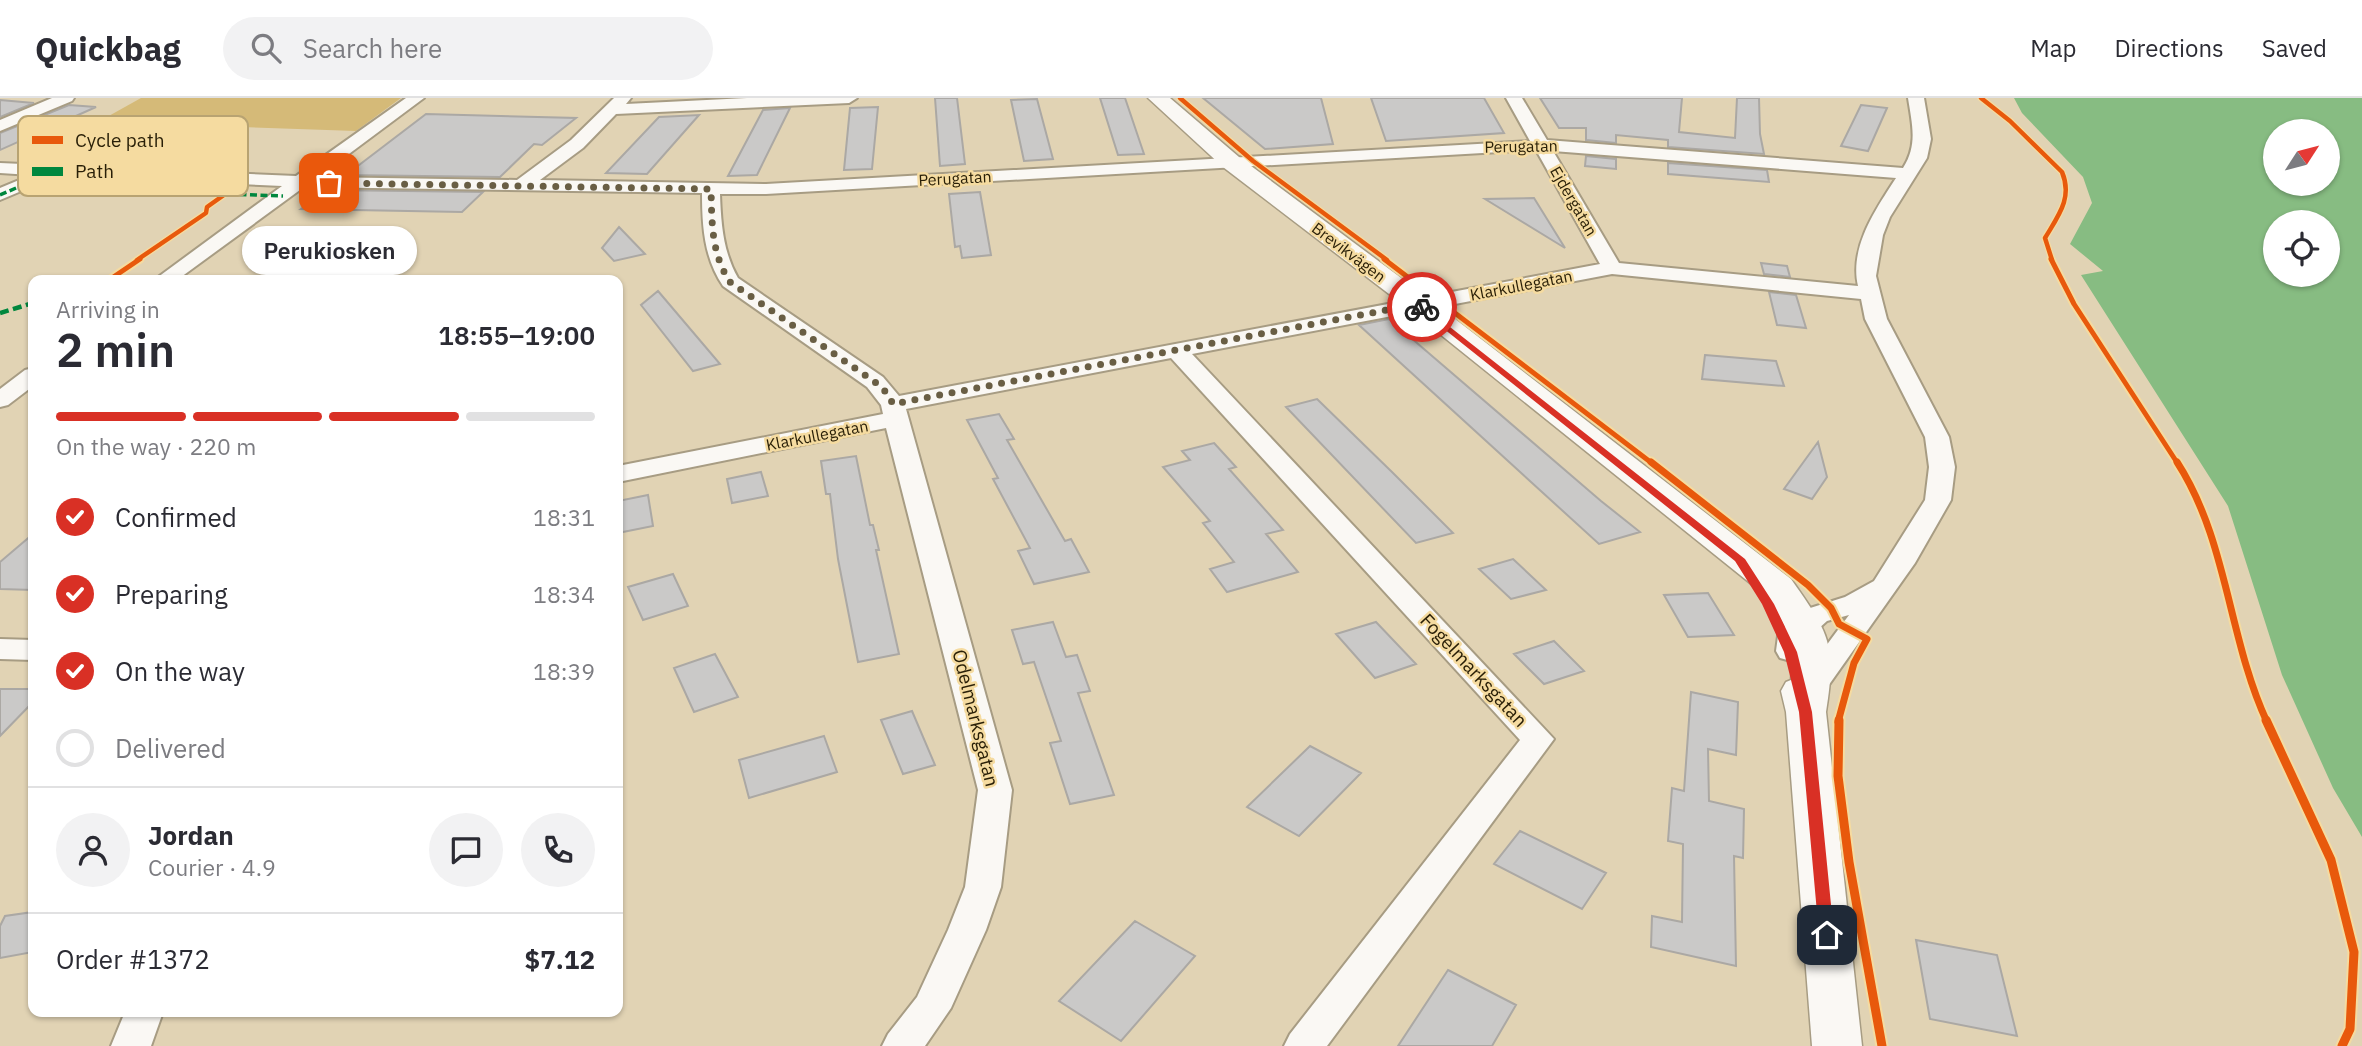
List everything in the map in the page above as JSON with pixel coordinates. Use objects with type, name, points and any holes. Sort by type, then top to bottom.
[{"type":"street","points":[[24,116],[66,98]]},
{"type":"street","points":[[171,275],[416,98]]},
{"type":"street","points":[[519,187],[577,144],[619,103],[849,98]]},
{"type":"street","name":"Brevikvägen","points":[[1158,98],[1231,162],[1419,304],[1740,559],[1768,604],[1798,638],[1808,701],[1837,1046]]},
{"type":"street","name":"Ejdergatan","points":[[1514,98],[1612,268]]},
{"type":"street","points":[[1808,701],[1880,588],[1901,563],[1938,500],[1942,467],[1937,437],[1876,319],[1866,276],[1873,235],[1917,158],[1923,139],[1916,98]]},
{"type":"street","points":[[0,126],[18,118]]},
{"type":"street","name":"Perugatan","points":[[248,180],[519,187],[780,188],[1542,145],[1908,174]]},
{"type":"street","name":"Perugatan","points":[[0,168],[18,169]]},
{"type":"street","points":[[0,195],[18,187]]},
{"type":"street","name":"Odelmarksgatan","points":[[711,189],[714,247],[719,266],[730,282],[887,393],[895,412],[995,790],[983,887],[967,930],[931,1008],[902,1046]]},
{"type":"street","name":"Klarkullegatan","points":[[623,473],[1175,349],[1612,268],[1868,293]]},
{"type":"street","name":"Fogelmarksgatan","points":[[1175,349],[1538,739],[1304,1046]]},
{"type":"street","points":[[0,400],[28,380]]},
{"type":"street","points":[[1798,638],[1816,615],[1855,603],[1880,588]]},
{"type":"street","points":[[0,649],[28,650]]},
{"type":"street","points":[[131,1046],[142,1017]]},
{"type":"shaded area","points":[[141,98],[401,98],[356,131],[248,127],[248,116],[109,116]]},
{"type":"shaded area","points":[[2014,98],[2362,98],[2362,837],[2333,788],[2282,675],[2228,506],[2081,275],[2103,271],[2070,244],[2092,203],[2083,177],[2022,113]]},
{"type":"building","points":[[935,98],[957,98],[965,164],[940,166]]},
{"type":"building","points":[[1100,98],[1125,98],[1144,154],[1118,155]]},
{"type":"building","points":[[1203,98],[1321,98],[1333,144],[1265,149]]},
{"type":"building","points":[[1371,98],[1484,98],[1504,133],[1386,141]]},
{"type":"building","points":[[1540,98],[1682,98],[1679,132],[1735,138],[1737,98],[1759,98],[1760,134],[1764,154],[1668,147],[1668,140],[1616,135],[1616,143],[1586,140],[1586,128],[1559,128]]},
{"type":"building","points":[[1037,99],[1053,159],[1024,161],[1011,100]]},
{"type":"building","points":[[0,100],[34,103],[0,117]]},
{"type":"building","points":[[69,105],[96,107],[76,116],[42,116]]},
{"type":"building","points":[[1861,105],[1887,108],[1868,151],[1841,146]]},
{"type":"building","points":[[878,107],[872,169],[844,170],[850,108]]},
{"type":"building","points":[[790,108],[757,175],[728,176],[763,110]]},
{"type":"building","points":[[426,114],[576,118],[542,145],[534,144],[500,177],[346,175]]},
{"type":"building","points":[[699,115],[647,174],[606,173],[659,117]]},
{"type":"building","points":[[18,126],[18,142],[0,150],[0,133]]},
{"type":"building","points":[[1586,156],[1616,159],[1616,169],[1585,166]]},
{"type":"building","points":[[1668,163],[1767,170],[1769,182],[1668,174]]},
{"type":"building","points":[[327,190],[483,192],[462,212],[301,209]]},
{"type":"building","points":[[980,192],[991,255],[962,258],[960,246],[955,247],[949,194]]},
{"type":"building","points":[[1534,198],[1565,248],[1485,199]]},
{"type":"building","points":[[619,227],[645,254],[614,261],[602,248]]},
{"type":"building","points":[[1761,263],[1787,266],[1790,277],[1764,274]]},
{"type":"building","points":[[658,291],[720,364],[693,371],[641,305]]},
{"type":"building","points":[[1769,292],[1796,295],[1806,328],[1777,325]]},
{"type":"building","points":[[1389,319],[1640,532],[1599,544],[1359,325]]},
{"type":"building","points":[[1705,355],[1776,361],[1784,386],[1702,379]]},
{"type":"building","points":[[1317,399],[1453,533],[1416,543],[1286,407]]},
{"type":"building","points":[[999,414],[1014,439],[1007,440],[1065,541],[1071,539],[1089,572],[1034,584],[1018,551],[1030,548],[993,479],[998,478],[967,420]]},
{"type":"building","points":[[1818,442],[1827,477],[1812,499],[1784,489]]},
{"type":"building","points":[[1214,443],[1236,467],[1229,469],[1283,530],[1266,534],[1298,572],[1227,592],[1210,569],[1234,562],[1203,523],[1210,521],[1163,467],[1190,460],[1182,451]]},
{"type":"building","points":[[856,456],[870,525],[873,525],[879,550],[876,550],[899,654],[858,662],[838,559],[830,494],[826,494],[821,461]]},
{"type":"building","points":[[761,472],[768,496],[732,503],[727,479]]},
{"type":"building","points":[[648,495],[653,526],[623,532],[623,500]]},
{"type":"building","points":[[28,538],[28,590],[0,589],[0,562]]},
{"type":"building","points":[[1513,559],[1546,590],[1511,599],[1479,569]]},
{"type":"building","points":[[673,574],[688,606],[643,620],[628,587]]},
{"type":"building","points":[[1708,593],[1734,635],[1688,637],[1664,595]]},
{"type":"building","points":[[1053,622],[1066,657],[1077,655],[1090,691],[1078,693],[1114,795],[1070,804],[1050,743],[1061,741],[1034,662],[1023,664],[1012,630]]},
{"type":"building","points":[[1376,622],[1416,664],[1375,678],[1336,634]]},
{"type":"building","points":[[1554,641],[1584,671],[1544,684],[1514,654]]},
{"type":"building","points":[[715,654],[738,697],[694,712],[674,668]]},
{"type":"building","points":[[0,689],[28,689],[28,707],[0,736]]},
{"type":"building","points":[[1691,692],[1738,702],[1736,755],[1708,749],[1709,801],[1744,809],[1743,858],[1734,856],[1736,966],[1651,947],[1652,916],[1682,922],[1683,844],[1668,841],[1672,788],[1684,791]]},
{"type":"building","points":[[912,711],[935,765],[903,774],[881,720]]},
{"type":"building","points":[[824,736],[837,772],[749,798],[739,760]]},
{"type":"building","points":[[1310,746],[1361,773],[1299,836],[1247,807]]},
{"type":"building","points":[[1520,831],[1606,873],[1582,909],[1494,864]]},
{"type":"building","points":[[28,913],[28,953],[0,958],[0,926],[5,916]]},
{"type":"building","points":[[1135,921],[1195,956],[1121,1041],[1059,1001]]},
{"type":"building","points":[[1916,940],[1997,955],[2017,1036],[1930,1019]]},
{"type":"building","points":[[1448,970],[1516,1005],[1492,1046],[1398,1046]]},
{"type":"marked path","points":[[0,195],[18,187]]},
{"type":"marked path","points":[[248,195],[283,196]]},
{"type":"marked path","points":[[0,313],[28,305]]},
{"type":"cycle path","points":[[1180,98],[1253,161],[1490,337],[1808,585],[1831,608],[1839,624],[1867,639],[1854,663],[1838,722],[1838,776],[1849,862],[1882,1046]]},
{"type":"cycle path","points":[[1981,98],[2010,121],[2062,172],[2067,190],[2064,206],[2045,238],[2054,267],[2074,304],[2190,482],[2209,524],[2253,692],[2331,860],[2354,952],[2350,1029],[2342,1046]]},
{"type":"cycle path","points":[[116,275],[206,213],[207,207],[222,196]]},
{"type":"way so far","points":[[329,183],[711,189],[714,247],[719,266],[730,282],[749,298],[875,382],[887,393],[893,404],[1419,304],[1422,307]]},
{"type":"place","name":"Perukiosken","points":[[329,183]]},
{"type":"route","points":[[1422,307],[1740,559],[1768,604],[1791,652],[1806,712],[1827,935]]}]
